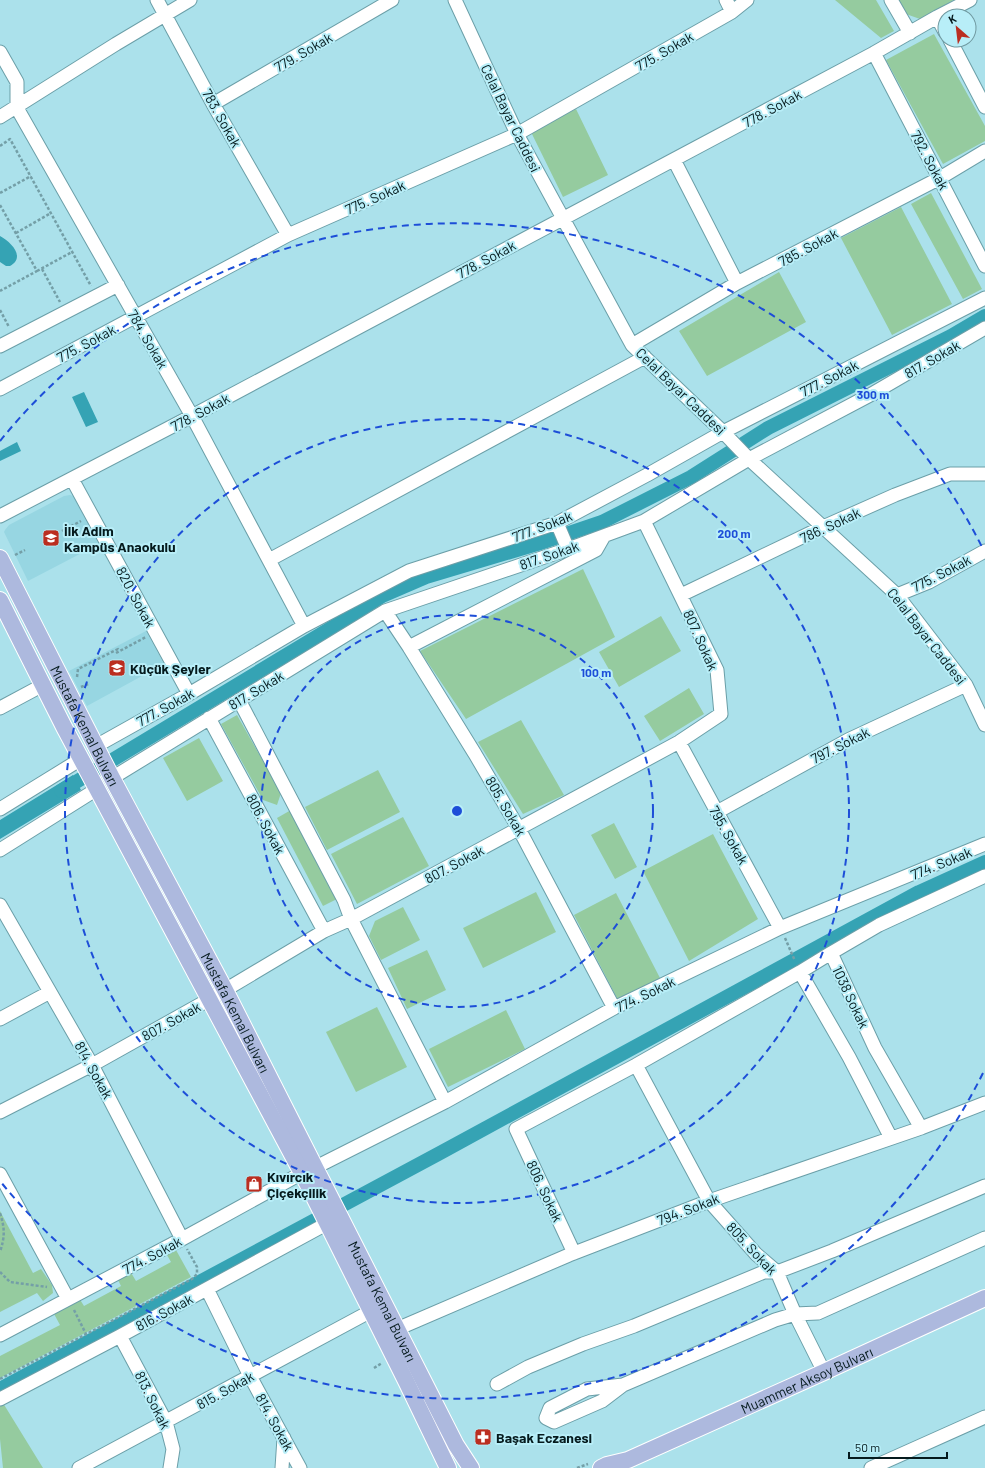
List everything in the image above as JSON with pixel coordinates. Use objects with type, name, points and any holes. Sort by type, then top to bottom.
[{"type":"main road","name":"Mustafa Kemal Bulvarı","points":[[8,556],[96,746],[225,990],[309,1170],[331,1213],[397,1329],[456,1445],[471,1468]]},
{"type":"main road","name":"Mustafa Kemal Bulvarı","points":[[0,600],[97,789],[210,999],[309,1170]]},
{"type":"main road","name":"Mustafa Kemal Bulvarı","points":[[331,1213],[371,1311],[448,1468]]},
{"type":"main road","name":"Muammer Aksoy Bulvarı","points":[[601,1468],[607,1465],[626,1465],[985,1298]]},
{"type":"street","name":"783. Sokak","points":[[157,0],[288,235]]},
{"type":"street","points":[[0,117],[116,44],[190,0]]},
{"type":"street","name":"779. Sokak","points":[[214,104],[392,0]]},
{"type":"street","name":"Celal Bayar Caddesi","points":[[455,0],[517,134],[632,345],[749,459],[897,595],[966,685],[985,725]]},
{"type":"street","points":[[726,0],[732,12]]},
{"type":"street","name":"775. Sokak","points":[[0,390],[288,235],[517,134],[732,12],[747,0]]},
{"type":"street","points":[[891,0],[910,33]]},
{"type":"street","name":"778. Sokak","points":[[954,8],[970,0]]},
{"type":"street","name":"778. Sokak","points":[[0,516],[192,416],[674,160],[874,53],[937,17]]},
{"type":"street","points":[[954,48],[985,107]]},
{"type":"street","points":[[0,52],[17,82],[16,108]]},
{"type":"street","name":"792. Sokak","points":[[874,53],[985,266]]},
{"type":"street","name":"784. Sokak","points":[[16,108],[192,416],[304,626]]},
{"type":"street","name":"785. Sokak","points":[[632,345],[737,283],[940,178],[985,151]]},
{"type":"street","points":[[674,160],[737,283]]},
{"type":"street","points":[[0,346],[118,285]]},
{"type":"street","name":"777. Sokak","points":[[96,746],[189,694],[304,626],[409,571],[557,523],[647,476],[723,432],[985,298]]},
{"type":"street","name":"817. Sokak","points":[[112,778],[385,611],[568,549],[644,521],[749,459],[870,395],[985,328]]},
{"type":"street","points":[[269,560],[645,357]]},
{"type":"street","name":"786. Sokak","points":[[681,595],[823,527],[895,495],[950,474],[985,474]]},
{"type":"street","name":"820. Sokak","points":[[72,479],[189,694]]},
{"type":"street","name":"807. Sokak","points":[[0,1112],[92,1065],[210,999],[324,930],[351,919],[679,742],[721,714],[717,670],[644,521]]},
{"type":"street","points":[[557,523],[568,549]]},
{"type":"street","points":[[409,647],[596,550],[604,536]]},
{"type":"street","name":"775. Sokak","points":[[897,595],[929,582],[985,551]]},
{"type":"street","name":"805. Sokak","points":[[385,611],[409,647],[519,828],[614,1008]]},
{"type":"street","points":[[0,708],[43,685]]},
{"type":"street","name":"797. Sokak","points":[[717,812],[848,740],[966,685]]},
{"type":"street","points":[[239,700],[344,900],[351,919],[445,1102]]},
{"type":"street","name":"806. Sokak","points":[[209,718],[324,930]]},
{"type":"street","name":"795. Sokak","points":[[679,742],[782,931]]},
{"type":"street","points":[[0,809],[82,759]]},
{"type":"street","points":[[0,850],[97,789]]},
{"type":"street","name":"774. Sokak","points":[[0,1335],[309,1170],[445,1102],[614,1008],[782,931],[985,844]]},
{"type":"street","name":"1038 Sokak","points":[[920,1128],[875,1048],[831,953],[879,925],[985,876]]},
{"type":"street","name":"814. Sokak","points":[[0,905],[92,1065],[182,1239]]},
{"type":"street","points":[[636,1065],[799,969],[831,953]]},
{"type":"street","points":[[799,969],[849,1057],[891,1138]]},
{"type":"street","points":[[0,1019],[50,992]]},
{"type":"street","name":"805. Sokak","points":[[636,1065],[709,1201],[756,1254],[776,1272],[824,1372]]},
{"type":"street","name":"806. Sokak","points":[[574,1253],[516,1130],[636,1065]]},
{"type":"street","name":"794. Sokak","points":[[397,1329],[574,1253],[709,1201],[920,1128],[985,1103]]},
{"type":"street","points":[[0,1174],[68,1299]]},
{"type":"street","points":[[497,1384],[528,1367],[583,1344],[634,1326],[764,1272],[776,1272],[832,1251],[985,1186]]},
{"type":"street","name":"816. Sokak","points":[[0,1399],[207,1289],[331,1213]]},
{"type":"street","points":[[623,1385],[587,1389],[550,1408],[546,1418],[554,1422],[602,1401],[623,1385],[775,1320],[795,1314],[818,1313],[985,1238]]},
{"type":"street","name":"814. Sokak","points":[[207,1289],[250,1376],[300,1468]]},
{"type":"street","name":"815. Sokak","points":[[79,1468],[371,1311]]},
{"type":"street","name":"813. Sokak","points":[[120,1336],[166,1422],[173,1449],[170,1468]]},
{"type":"street","points":[[871,1468],[985,1417]]},
{"type":"street","points":[[282,1468],[284,1438]]},
{"type":"path","points":[[0,146],[10,139],[92,288]]},
{"type":"path","points":[[0,193],[31,176]]},
{"type":"path","points":[[0,205],[37,271]]},
{"type":"path","points":[[16,233],[51,213]]},
{"type":"path","points":[[0,291],[72,252]]},
{"type":"path","points":[[42,269],[61,305]]},
{"type":"path","points":[[0,310],[12,331]]},
{"type":"path","points":[[62,531],[85,518]]},
{"type":"path","points":[[8,556],[25,550]]},
{"type":"path","points":[[80,688],[77,682],[78,669],[118,649],[117,652],[148,636]]},
{"type":"path","points":[[782,931],[799,969]]},
{"type":"path","points":[[0,1213],[4,1226],[4,1239],[0,1252]]},
{"type":"path","points":[[0,1379],[192,1280],[197,1274],[197,1267],[182,1239]]},
{"type":"path","points":[[0,1272],[10,1282],[52,1288],[60,1283]]},
{"type":"path","points":[[68,1299],[86,1334]]},
{"type":"shaded area","points":[[0,236],[12,246],[17,254],[15,262],[10,266],[6,266],[0,262]]},
{"type":"shaded area","points":[[84,392],[98,422],[86,427],[72,397]]},
{"type":"shaded area","points":[[17,442],[21,451],[0,461],[0,451]]},
{"type":"shaded area","name":"İlk Adim Kampüs Anaokulu","points":[[64,496],[73,496],[99,544],[28,581],[4,532],[9,525]]},
{"type":"shaded area","name":"Küçük Şeyler","points":[[146,631],[164,664],[87,706],[69,671]]},
{"type":"shaded area","points":[[73,775],[81,790],[0,839],[0,820]]},
{"type":"green space","points":[[835,0],[876,0],[894,31],[881,38]]},
{"type":"green space","points":[[898,0],[954,0],[937,8],[937,10],[920,19],[906,14]]},
{"type":"green space","points":[[934,34],[937,39],[937,48],[942,48],[985,126],[985,141],[943,164],[886,60]]},
{"type":"green space","points":[[576,109],[608,175],[563,197],[531,132]]},
{"type":"green space","points":[[931,193],[982,289],[963,299],[911,204]]},
{"type":"green space","points":[[901,207],[952,304],[892,335],[841,238]]},
{"type":"green space","points":[[779,272],[806,322],[707,376],[679,331]]},
{"type":"green space","points":[[583,569],[615,637],[466,719],[420,651]]},
{"type":"green space","points":[[661,616],[681,651],[619,687],[599,652]]},
{"type":"green space","points":[[689,688],[704,714],[660,741],[644,716]]},
{"type":"green space","points":[[237,715],[281,793],[277,805],[263,800],[221,724]]},
{"type":"green space","points":[[521,720],[564,795],[523,814],[478,742]]},
{"type":"green space","points":[[199,738],[223,781],[187,801],[163,758]]},
{"type":"green space","points":[[378,770],[400,812],[327,850],[305,807]]},
{"type":"green space","points":[[291,810],[337,899],[323,906],[277,818]]},
{"type":"green space","points":[[403,817],[429,866],[357,904],[331,854]]},
{"type":"green space","points":[[614,823],[637,867],[615,879],[591,835]]},
{"type":"green space","points":[[713,834],[758,919],[689,961],[643,871]]},
{"type":"green space","points":[[536,892],[556,932],[483,968],[463,928]]},
{"type":"green space","points":[[616,893],[660,978],[618,1000],[574,915]]},
{"type":"green space","points":[[403,907],[420,940],[381,960],[369,936],[375,921]]},
{"type":"green space","points":[[427,950],[446,990],[407,1009],[388,968]]},
{"type":"green space","points":[[377,1007],[407,1067],[356,1092],[326,1032]]},
{"type":"green space","points":[[506,1010],[525,1049],[448,1087],[429,1049]]},
{"type":"green space","points":[[0,1211],[33,1273],[41,1269],[52,1285],[53,1293],[43,1301],[37,1293],[0,1312]]},
{"type":"green space","points":[[176,1250],[191,1277],[0,1378],[0,1356],[60,1325],[53,1312],[79,1298],[84,1306],[121,1286],[117,1278],[130,1271],[136,1281],[171,1262],[167,1255]]},
{"type":"green space","points":[[3,1403],[43,1468],[3,1468],[0,1439],[0,1406]]},
{"type":"waterway","points":[[61,791],[382,596],[426,577],[537,544],[602,522],[691,477],[768,428],[951,336],[985,316]]},
{"type":"waterway","points":[[0,1389],[440,1153],[919,892],[985,862]]},
{"type":"place","name":"İlk Adim Kampüs Anaokulu","points":[[51,538]]},
{"type":"place","name":"Küçük Şeyler","points":[[117,668]]},
{"type":"place","name":"Kıvırcık Çiçekçilik","points":[[254,1184]]},
{"type":"place","name":"Başak Eczanesi","points":[[483,1437]]}]
